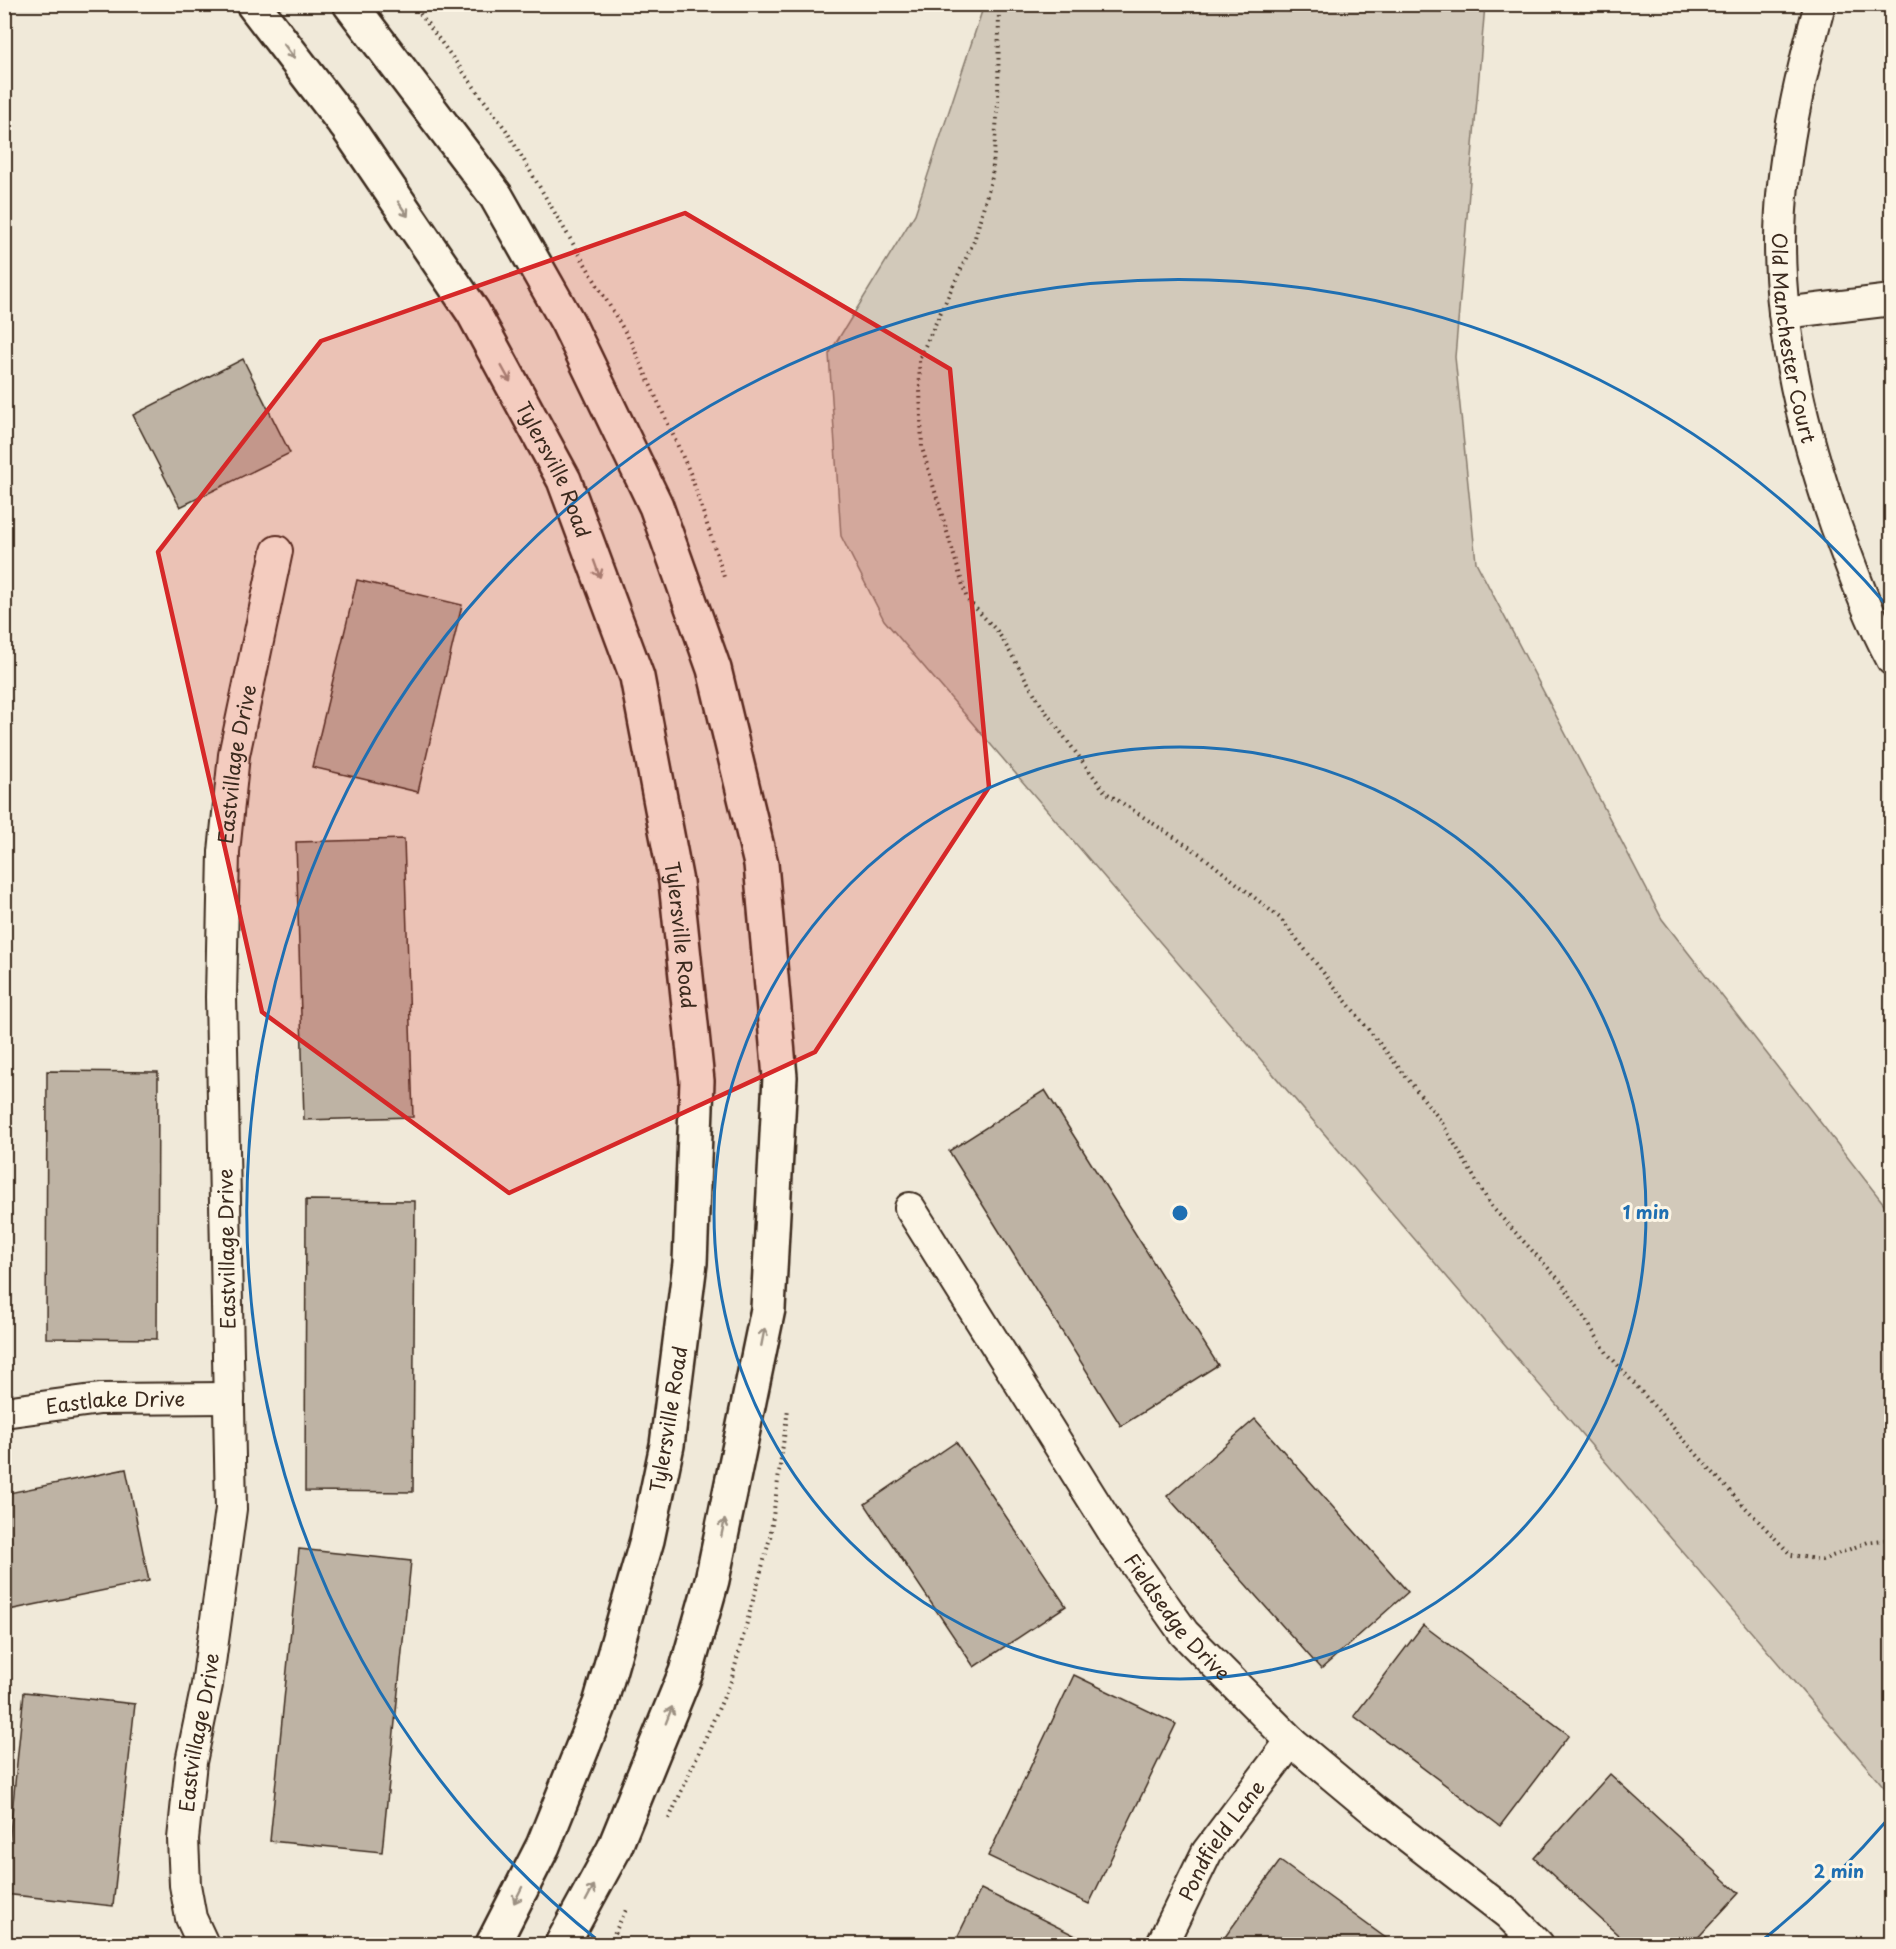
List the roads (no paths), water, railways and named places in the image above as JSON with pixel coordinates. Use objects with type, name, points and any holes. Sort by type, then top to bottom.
[{"type":"main road","name":"Tylersville Road","points":[[253,4],[348,128],[472,312],[564,480],[637,677],[676,882],[697,1081],[690,1263],[667,1445],[647,1540],[600,1704],[543,1846],[494,1944]]},
{"type":"main road","points":[[350,4],[496,196],[568,323],[656,506],[714,669],[761,864],[780,1077],[768,1309],[712,1580],[686,1672],[614,1849],[562,1944]]},
{"type":"street","name":"Old Manchester Court","points":[[1820,4],[1786,153],[1780,241],[1784,313],[1794,386],[1817,470],[1866,610],[1892,660]]},
{"type":"street","points":[[1784,313],[1892,300]]},
{"type":"street","name":"Eastvillage Drive","points":[[203,1944],[191,1918],[185,1885],[183,1839],[191,1762],[207,1684],[231,1509],[220,998],[224,852],[234,755],[261,617],[277,551]]},
{"type":"street","name":"Fieldsedge Drive","points":[[910,1208],[1117,1538],[1178,1623],[1291,1741],[1376,1812],[1508,1914],[1538,1944]]},
{"type":"street","name":"Eastlake Drive","points":[[4,1412],[100,1399],[229,1398]]},
{"type":"street","name":"Pondfield Lane","points":[[1162,1944],[1207,1852],[1291,1741]]}]
